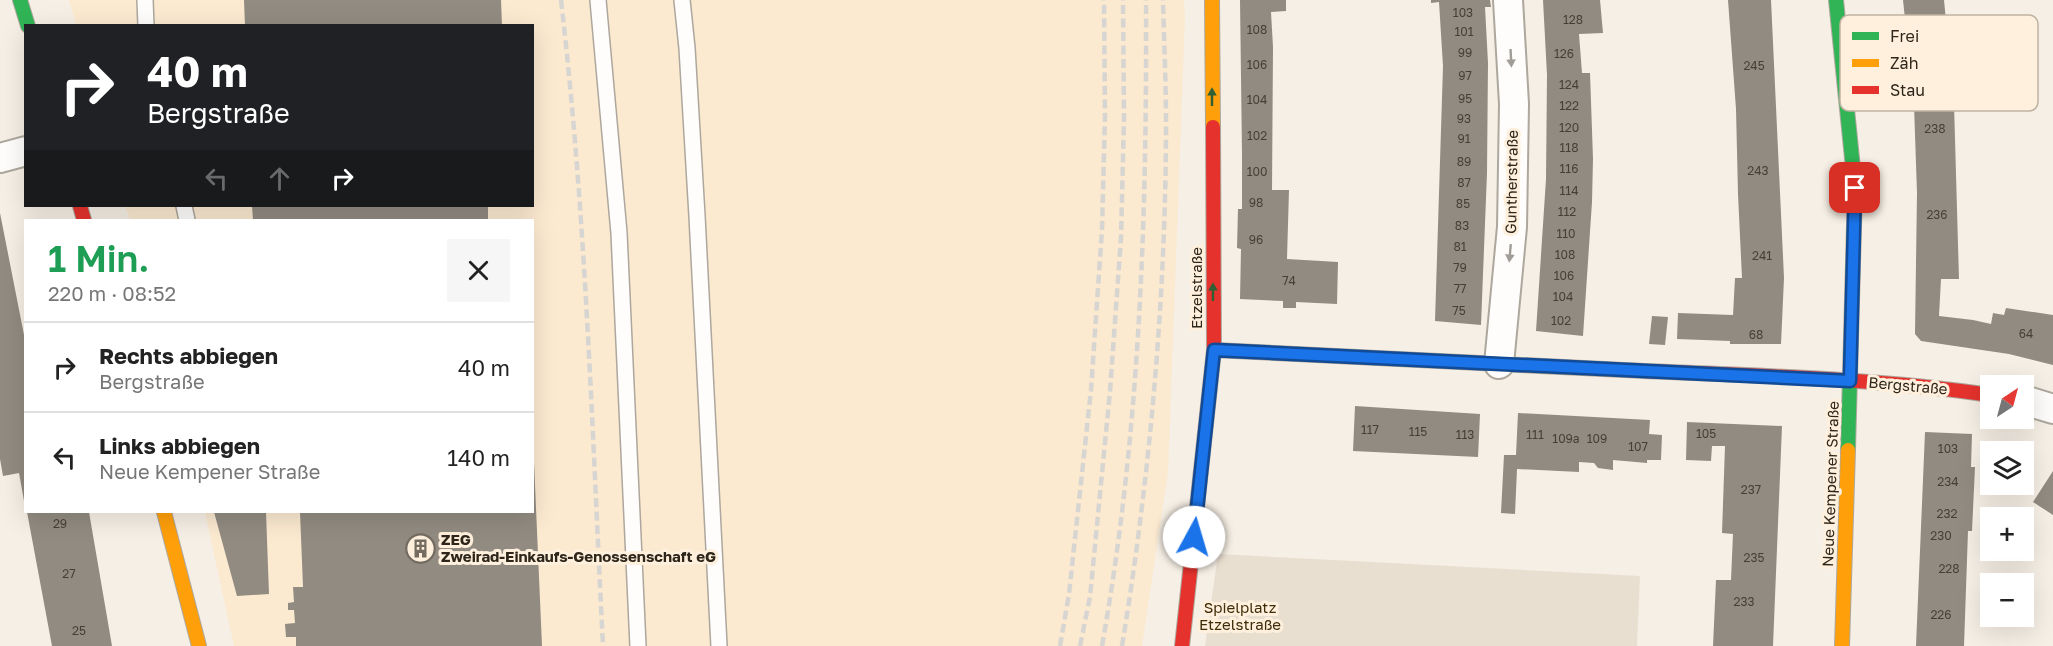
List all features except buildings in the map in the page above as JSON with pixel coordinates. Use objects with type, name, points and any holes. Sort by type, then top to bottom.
[{"type":"street","points":[[20,0],[26,24]]},
{"type":"street","name":"Etzelstraße","points":[[1182,646],[1214,350],[1212,0]]},
{"type":"street","name":"Guntherstraße","points":[[1499,364],[1512,227],[1514,104],[1508,0]]},
{"type":"street","name":"Neue Kempener Straße","points":[[1836,0],[1840,40]]},
{"type":"street","name":"Neue Kempener Straße","points":[[1842,646],[1855,188],[1847,111]]},
{"type":"street","points":[[0,159],[24,152]]},
{"type":"street","name":"Bergstraße","points":[[1214,350],[1850,381],[1980,394]]},
{"type":"street","points":[[2034,403],[2053,409]]},
{"type":"street","points":[[164,513],[199,646]]},
{"type":"lane","points":[[145,0],[146,24]]},
{"type":"lane","points":[[598,0],[618,233],[638,646]]},
{"type":"lane","points":[[682,0],[697,216],[719,646]]},
{"type":"shaded area","points":[[69,0],[1184,0],[1168,472],[1142,646],[234,646],[205,513],[534,513],[534,219],[130,219],[125,207],[534,207],[534,24],[76,24]]},
{"type":"green space","name":"Spielplatz Etzelstraße","points":[[1218,554],[1640,576],[1637,646],[1205,646]]},
{"type":"railway","points":[[561,0],[577,161],[603,646]]},
{"type":"railway","points":[[1060,646],[1069,594],[1091,390],[1102,230],[1105,116],[1104,0]]},
{"type":"railway","points":[[1080,646],[1090,597],[1110,391],[1121,238],[1124,118],[1123,0]]},
{"type":"railway","points":[[1102,646],[1125,486],[1139,324],[1145,162],[1146,0]]},
{"type":"railway","points":[[1122,646],[1141,517],[1159,319],[1166,122],[1163,0]]},
{"type":"traffic: fast","points":[[20,0],[27,24]]},
{"type":"traffic: fast","points":[[1836,0],[1840,40]]},
{"type":"traffic: fast","points":[[1847,111],[1855,188],[1848,450]]},
{"type":"traffic: slow","points":[[1212,0],[1213,127]]},
{"type":"traffic: slow","points":[[1214,350],[1624,370]]},
{"type":"traffic: slow","points":[[1842,646],[1848,450]]},
{"type":"traffic: slow","points":[[164,513],[199,646]]},
{"type":"traffic: jam","points":[[1182,646],[1214,350],[1213,127]]},
{"type":"traffic: jam","points":[[80,207],[84,219]]},
{"type":"traffic: jam","points":[[1624,370],[1899,384],[1980,394]]},
{"type":"place","name":"ZEG Zweirad-Einkaufs-Genossenschaft eG","points":[[420,549]]},
{"type":"route","points":[[1194,537],[1214,350],[1850,381],[1855,188]]}]
